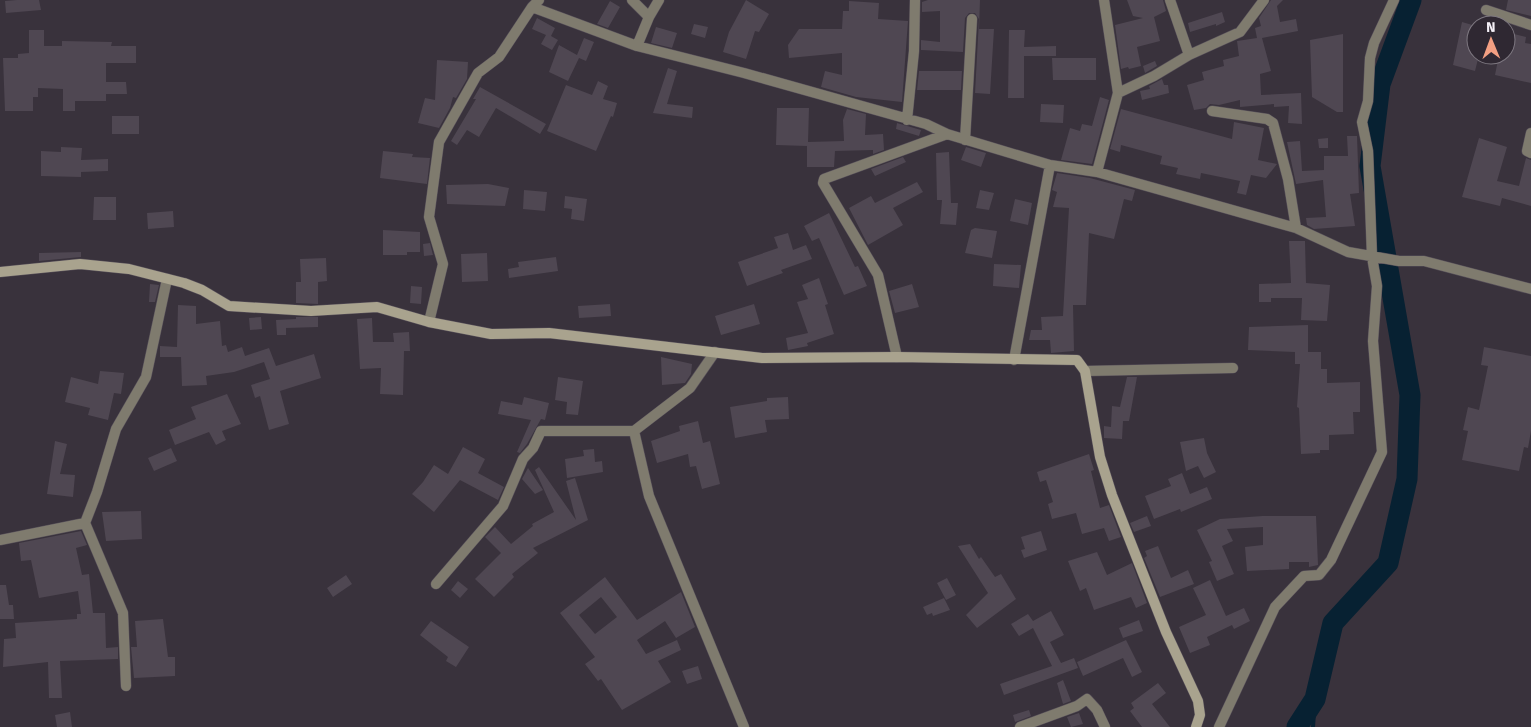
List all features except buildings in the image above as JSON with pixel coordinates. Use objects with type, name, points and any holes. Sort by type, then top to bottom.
[{"type":"street","points":[[632,0],[649,17]]},
{"type":"street","points":[[636,46],[659,0]]},
{"type":"street","points":[[907,120],[914,51],[915,0]]},
{"type":"street","points":[[1096,172],[1118,94],[1104,0]]},
{"type":"street","points":[[1170,0],[1189,55]]},
{"type":"street","points":[[1118,94],[1154,76],[1189,55],[1240,32],[1264,0]]},
{"type":"street","points":[[1219,727],[1275,607],[1304,576],[1320,575],[1347,529],[1382,452],[1373,341],[1377,286],[1372,257],[1368,151],[1362,122],[1368,101],[1372,50],[1394,0]]},
{"type":"street","points":[[429,322],[443,264],[429,217],[439,142],[478,74],[499,57],[536,4],[636,46],[744,73],[926,124],[964,140],[1050,164],[1096,172],[1296,228],[1348,252],[1399,261],[1424,261],[1531,289]]},
{"type":"street","points":[[1486,10],[1531,25]]},
{"type":"street","points":[[964,140],[972,19]]},
{"type":"street","points":[[1212,111],[1267,119],[1273,123],[1288,179],[1296,228]]},
{"type":"street","points":[[1531,133],[1527,151],[1531,153]]},
{"type":"street","points":[[897,357],[878,275],[823,183],[824,179],[947,134]]},
{"type":"street","points":[[1014,360],[1050,164]]},
{"type":"street","points":[[0,272],[80,264],[129,270],[167,279],[202,290],[229,306],[311,311],[377,307],[429,322],[491,334],[549,333],[762,358],[897,357],[1077,360],[1085,371],[1100,457],[1112,495],[1166,632],[1198,701],[1200,715],[1196,727]]},
{"type":"street","points":[[126,686],[123,613],[85,523],[97,492],[116,429],[146,377],[167,279]]},
{"type":"street","points":[[436,584],[503,506],[523,459],[533,448],[541,431],[634,431],[690,388],[715,352]]},
{"type":"street","points":[[1085,371],[1233,368]]},
{"type":"street","points":[[634,431],[649,496],[744,727]]},
{"type":"street","points":[[0,540],[85,523]]},
{"type":"street","points":[[1020,727],[1077,706],[1087,698],[1097,710],[1105,727]]},
{"type":"waterway","points":[[1297,727],[1315,699],[1333,623],[1388,563],[1407,479],[1410,395],[1370,166],[1380,84],[1411,0]]},
{"type":"waterway","points":[[1313,727],[1315,699]]}]
